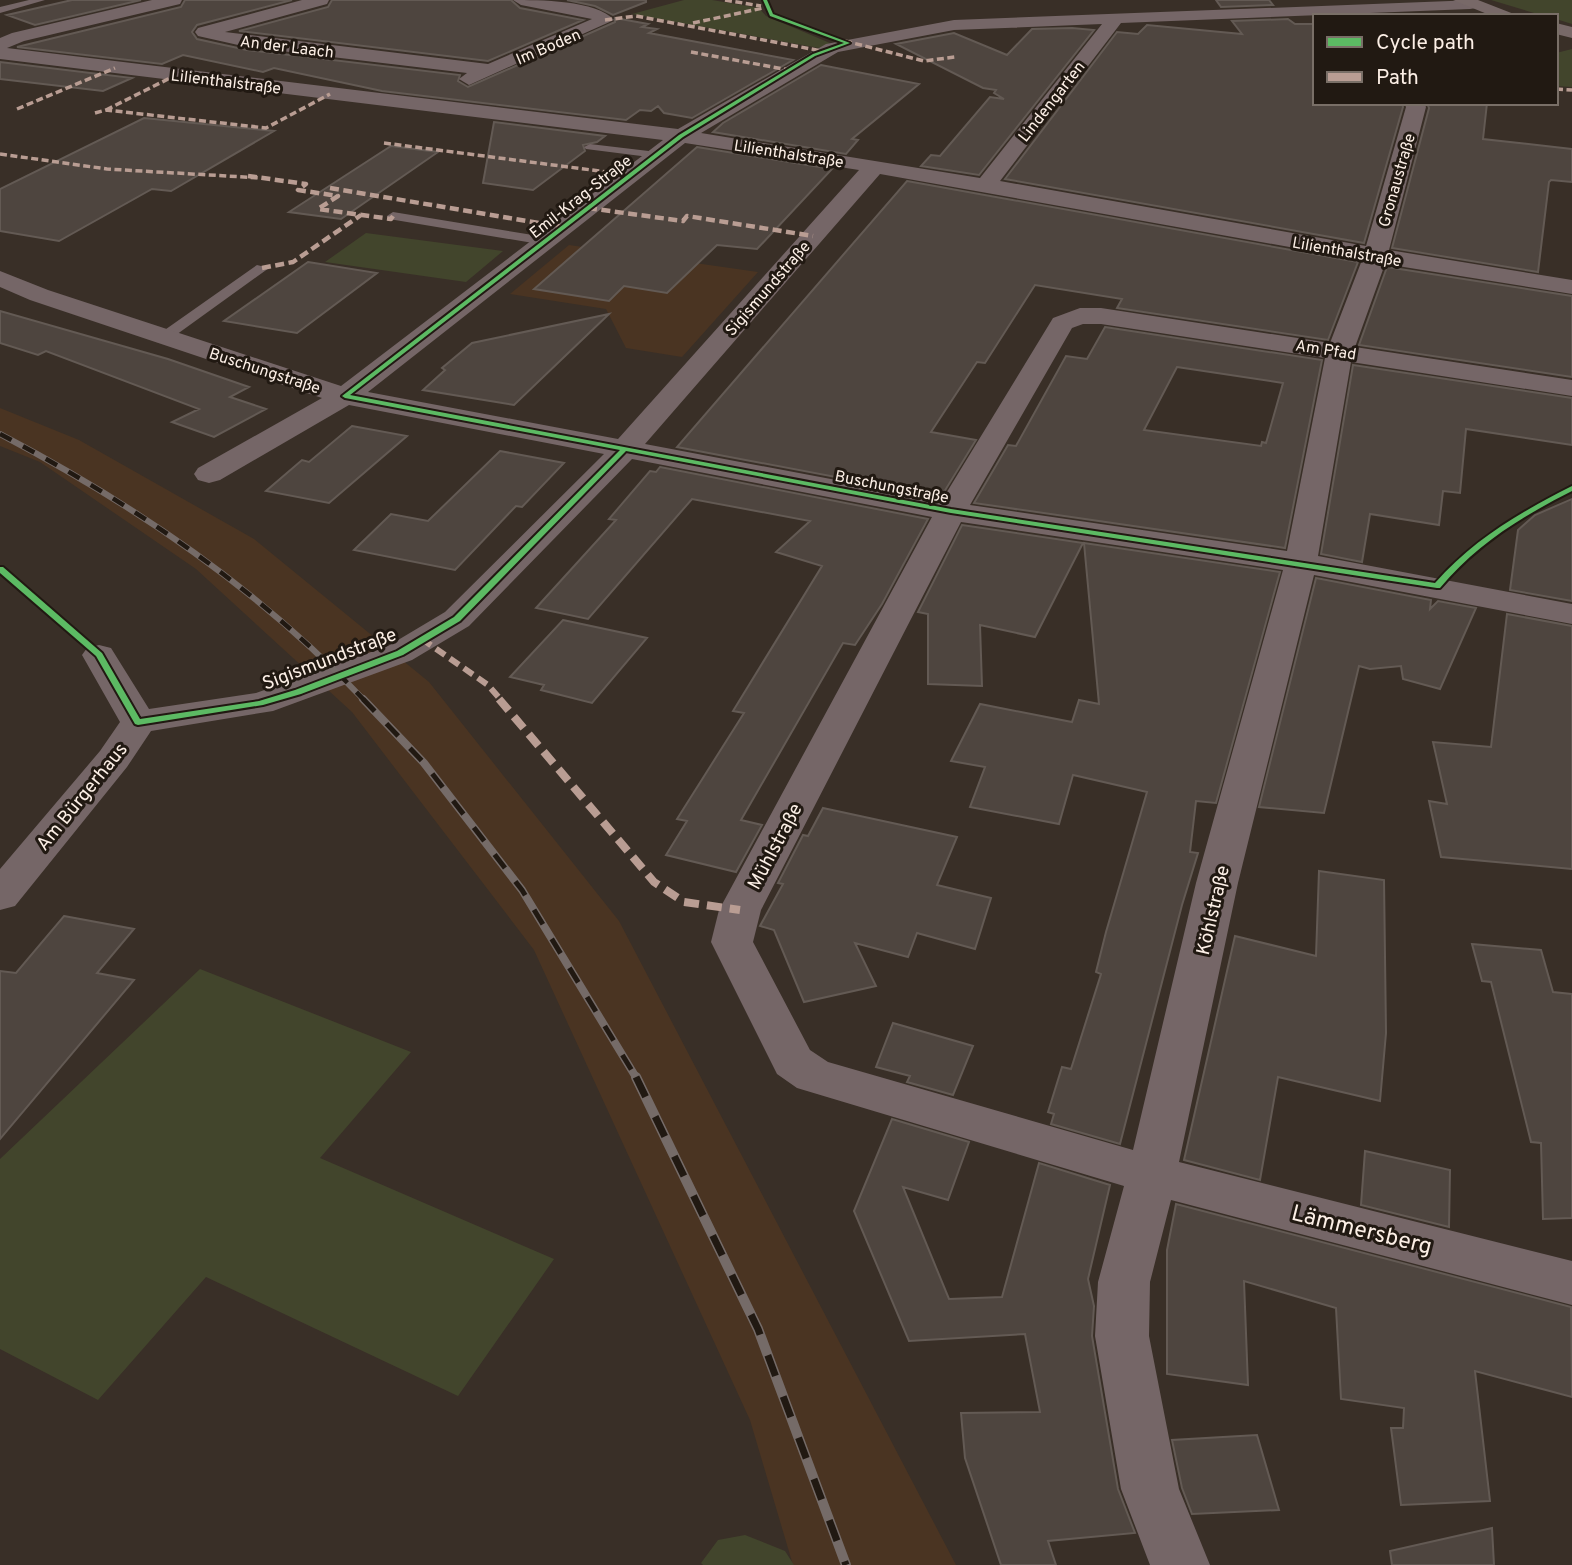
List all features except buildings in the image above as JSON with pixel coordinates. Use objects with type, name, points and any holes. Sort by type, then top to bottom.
[{"type":"street","points":[[0,45],[19,37],[174,0]]},
{"type":"street","name":"An der Laach","points":[[321,0],[204,32],[247,42],[492,70]]},
{"type":"street","name":"Im Boden","points":[[408,103],[492,70],[605,20],[595,14],[521,0]]},
{"type":"street","points":[[1465,2],[1504,14]]},
{"type":"street","name":"Emil-Krag-Straße","points":[[209,474],[345,396],[681,136],[814,55],[849,43],[954,25],[1465,2]]},
{"type":"street","name":"Lindengarten","points":[[986,185],[1117,17]]},
{"type":"street","name":"Lilienthalstraße","points":[[0,54],[681,136],[986,185],[1375,257],[1572,287]]},
{"type":"street","name":"Gronaustraße","points":[[1375,257],[1415,105]]},
{"type":"street","name":"Sigismundstraße","points":[[138,722],[260,703],[298,692],[400,653],[457,619],[624,450],[874,167]]},
{"type":"street","name":"Köhlstraße","points":[[1180,1565],[1150,1489],[1122,1336],[1124,1282],[1152,1175],[1217,883],[1301,563],[1340,351],[1375,257]]},
{"type":"street","name":"Buschungstraße","points":[[0,278],[38,295],[345,396],[951,511],[1301,563],[1437,586],[1572,614]]},
{"type":"street","name":"Am Pfad","points":[[1080,316],[1101,316],[1572,388]]},
{"type":"street","name":"Mühlstraße","points":[[1080,316],[1062,323],[951,511],[740,910],[732,942],[793,1062],[813,1074],[1152,1175]]},
{"type":"street","name":"Am Bürgerhaus","points":[[0,896],[114,759],[138,722],[99,655]]},
{"type":"street","name":"Lämmersberg","points":[[1152,1175],[1572,1283]]},
{"type":"lane","points":[[0,10],[40,0]]},
{"type":"lane","points":[[590,147],[657,155]]},
{"type":"lane","points":[[393,216],[545,241]]},
{"type":"lane","points":[[164,337],[262,268]]},
{"type":"shaded area","points":[[569,245],[758,272],[682,357],[626,348],[606,309],[510,294]]},
{"type":"shaded area","points":[[0,408],[79,440],[254,539],[429,682],[619,921],[956,1565],[793,1565],[750,1420],[534,950],[352,712],[196,569],[40,462],[0,446]]},
{"type":"green space","points":[[684,0],[712,0],[759,8],[766,16],[830,43],[819,48],[632,14]]},
{"type":"green space","points":[[1491,0],[1572,0],[1572,24],[1558,20],[1558,14],[1537,14]]},
{"type":"green space","points":[[1572,49],[1572,87],[1558,86],[1558,52]]},
{"type":"green space","points":[[366,233],[503,251],[466,282],[325,262]]},
{"type":"green space","points":[[200,969],[411,1052],[320,1158],[554,1259],[458,1396],[206,1277],[98,1400],[0,1349],[0,1159]]},
{"type":"green space","points":[[745,1535],[785,1551],[794,1565],[701,1563],[718,1540]]},
{"type":"railway","points":[[0,434],[99,490],[193,552],[282,622],[363,699]]},
{"type":"railway","points":[[363,699],[424,763],[522,890],[637,1079]]},
{"type":"railway","points":[[637,1079],[758,1329],[846,1565]]},
{"type":"marked path","points":[[725,0],[761,6]]},
{"type":"marked path","points":[[693,23],[768,7]]},
{"type":"marked path","points":[[605,20],[636,16],[822,51]]},
{"type":"marked path","points":[[845,41],[924,61],[955,57]]},
{"type":"marked path","points":[[691,52],[789,70]]},
{"type":"marked path","points":[[17,109],[115,68]]},
{"type":"marked path","points":[[106,110],[176,75]]},
{"type":"marked path","points":[[1558,89],[1572,90]]},
{"type":"marked path","points":[[95,113],[106,110],[266,128],[330,94]]},
{"type":"marked path","points":[[384,143],[630,175]]},
{"type":"marked path","points":[[0,154],[107,169],[229,174],[306,184],[298,190],[338,196],[318,209],[391,219],[393,216]]},
{"type":"marked path","points":[[330,188],[563,227]]},
{"type":"marked path","points":[[588,208],[683,221],[687,216],[813,236]]},
{"type":"marked path","points":[[262,268],[293,262],[361,215]]},
{"type":"marked path","points":[[422,639],[488,685],[654,882],[684,902],[740,910]]},
{"type":"cycle path","points":[[765,0],[771,15],[848,43]]},
{"type":"cycle path","points":[[345,396],[681,136],[814,55],[848,43]]},
{"type":"cycle path","points":[[345,396],[951,511],[1437,586],[1482,542],[1572,488]]},
{"type":"cycle path","points":[[0,569],[99,655],[138,722],[260,703],[298,692],[400,653],[457,619],[624,450]]}]
